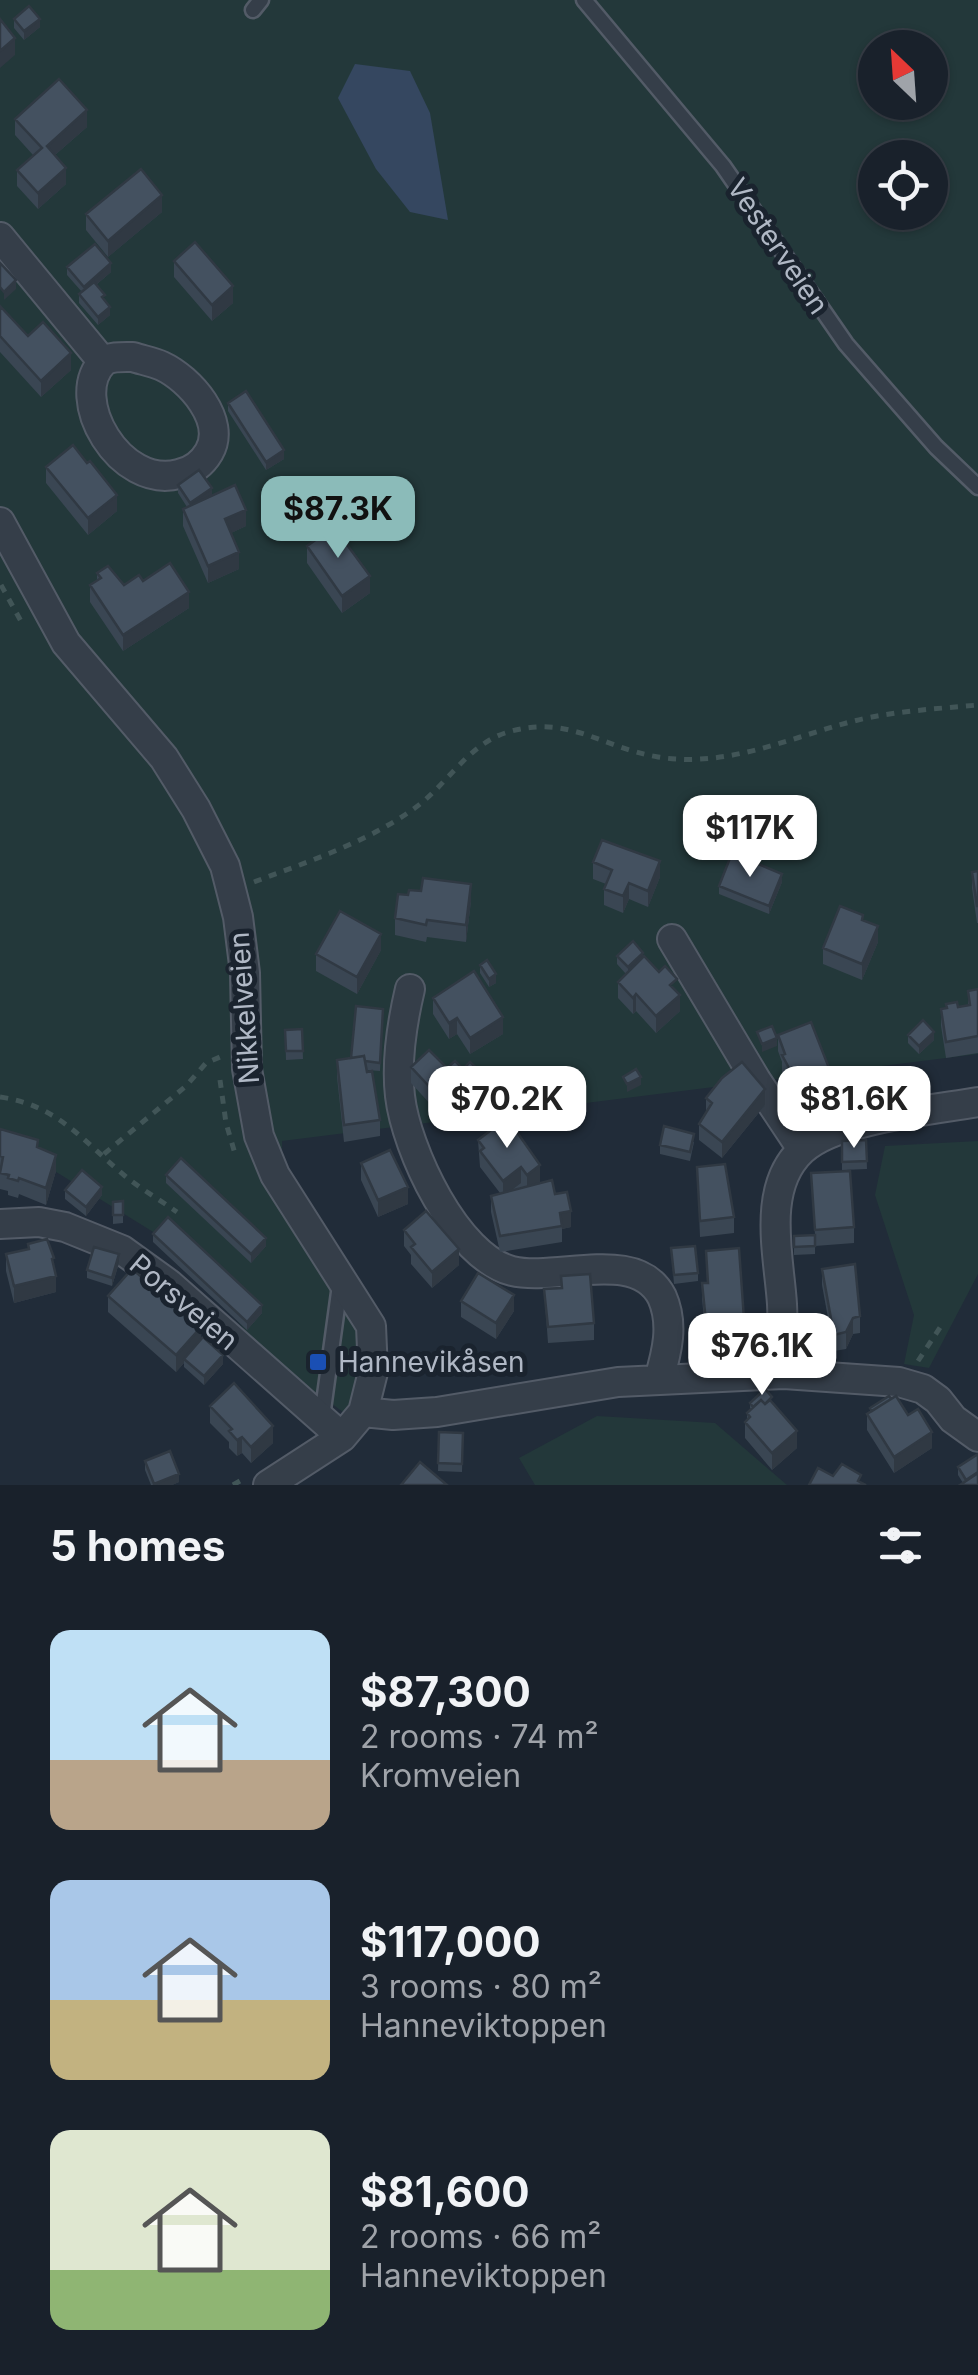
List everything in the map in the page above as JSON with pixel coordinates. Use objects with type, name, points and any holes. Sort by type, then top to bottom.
[{"type":"street","points":[[0,237],[104,362]]},
{"type":"street","points":[[133,356],[164,366],[183,381],[202,402],[214,424],[214,444],[203,462],[186,473],[167,478],[147,476],[110,447],[93,402],[92,383],[104,362],[133,356]]},
{"type":"street","name":"Nikkelveien","points":[[0,522],[66,643],[164,758],[196,809],[224,866],[238,918],[245,973],[246,1069],[259,1136],[275,1175],[371,1326],[373,1372],[363,1412]]},
{"type":"street","points":[[672,939],[802,1150]]},
{"type":"street","points":[[410,989],[400,1063],[404,1118],[421,1164],[461,1233],[478,1252],[512,1271],[558,1274],[626,1270],[644,1276],[657,1288],[669,1320],[658,1379]]},
{"type":"street","points":[[784,1374],[776,1205],[784,1173],[802,1150],[825,1136],[863,1123],[978,1102]]},
{"type":"street","name":"Porsveien","points":[[0,1224],[39,1222],[122,1250],[168,1284],[332,1428]]},
{"type":"street","points":[[268,1485],[304,1465],[332,1428],[363,1412],[437,1412],[658,1379],[784,1374],[900,1382],[923,1389],[978,1437]]},
{"type":"lane","name":"Vesterveien","points":[[584,0],[723,166],[846,344],[936,447],[978,487]]},
{"type":"lane","points":[[332,1428],[341,1280]]},
{"type":"path","points":[[0,582],[23,624]]},
{"type":"path","points":[[251,882],[307,862],[410,812],[475,750],[498,735],[528,726],[562,726],[659,757],[709,759],[774,746],[887,714],[978,704]]},
{"type":"path","points":[[220,1041],[226,1124],[240,1164]]},
{"type":"path","points":[[103,1155],[186,1086],[206,1063],[220,1057]]},
{"type":"path","points":[[0,1097],[32,1106],[66,1123],[125,1176],[177,1212]]},
{"type":"path","points":[[900,1382],[941,1326]]},
{"type":"green space","points":[[0,0],[978,0],[978,1054],[282,1141],[282,1172],[359,1297],[375,1391],[343,1412],[269,1358],[171,1243],[53,1170],[0,1177]]},
{"type":"green space","points":[[978,1141],[978,1274],[929,1368],[904,1364],[914,1315],[875,1195],[885,1146]]},
{"type":"green space","points":[[597,1416],[715,1423],[787,1485],[535,1485],[519,1458]]},
{"type":"water","points":[[355,64],[410,71],[430,113],[448,220],[410,212],[376,169],[338,98]]},
{"type":"building","points":[[29,6],[40,19],[24,31],[14,19]]},
{"type":"building","points":[[0,19],[15,38],[0,51]]},
{"type":"building","points":[[59,79],[87,110],[47,146],[66,168],[38,193],[17,170],[42,148],[15,119]]},
{"type":"building","points":[[141,169],[162,195],[108,241],[86,214]]},
{"type":"building","points":[[195,242],[233,286],[212,305],[174,261]]},
{"type":"building","points":[[95,244],[111,263],[84,287],[67,267]]},
{"type":"building","points":[[0,263],[16,280],[4,292],[0,287]]},
{"type":"building","points":[[94,282],[110,307],[98,317],[79,294]]},
{"type":"building","points":[[0,306],[28,336],[43,322],[71,353],[41,381],[0,336]]},
{"type":"building","points":[[246,391],[284,450],[266,462],[228,403]]},
{"type":"building","points":[[73,445],[117,495],[88,518],[46,467]]},
{"type":"building","points":[[199,470],[212,488],[190,503],[178,485]]},
{"type":"building","points":[[235,485],[246,510],[225,519],[239,552],[208,566],[183,509]]},
{"type":"building","points":[[299,486],[312,504],[297,515],[284,497]]},
{"type":"building","points":[[334,527],[370,576],[342,596],[307,546]]},
{"type":"building","points":[[170,563],[189,592],[123,635],[90,585],[101,578],[97,573],[108,566],[124,585],[139,575],[143,581]]},
{"type":"building","points":[[602,840],[660,861],[648,891],[629,883],[623,896],[604,889],[612,870],[593,862]]},
{"type":"building","points":[[732,853],[782,874],[769,906],[719,886]]},
{"type":"building","points":[[978,871],[978,906],[977,906],[972,872]]},
{"type":"building","points":[[423,878],[471,884],[466,925],[427,920],[426,925],[395,918],[398,894],[421,891]]},
{"type":"building","points":[[840,906],[878,926],[862,964],[823,948]]},
{"type":"building","points":[[340,911],[381,934],[357,977],[316,954]]},
{"type":"building","points":[[633,941],[643,953],[628,967],[617,956]]},
{"type":"building","points":[[644,956],[659,972],[665,966],[677,979],[670,985],[680,995],[656,1016],[636,994],[633,998],[618,982]]},
{"type":"building","points":[[487,960],[496,974],[489,979],[480,965]]},
{"type":"building","points":[[474,971],[503,1017],[470,1038],[457,1018],[449,1023],[433,998]]},
{"type":"building","points":[[978,989],[978,1036],[946,1042],[941,1009],[957,1002],[958,1007],[970,1005],[968,991]]},
{"type":"building","points":[[356,1006],[383,1009],[380,1063],[365,1061],[364,1056],[351,1058]]},
{"type":"building","points":[[923,1020],[934,1032],[919,1046],[908,1035]]},
{"type":"building","points":[[811,1022],[829,1068],[796,1081],[782,1055],[785,1054],[778,1035]]},
{"type":"building","points":[[772,1026],[777,1038],[762,1044],[757,1032]]},
{"type":"building","points":[[302,1029],[303,1051],[286,1051],[285,1030]]},
{"type":"building","points":[[429,1050],[447,1068],[455,1061],[463,1069],[470,1062],[487,1078],[453,1112],[411,1067]]},
{"type":"building","points":[[364,1056],[367,1072],[372,1071],[380,1120],[344,1125],[337,1060]]},
{"type":"building","points":[[742,1062],[765,1089],[722,1142],[699,1124],[712,1103],[706,1098]]},
{"type":"building","points":[[636,1069],[641,1077],[627,1084],[623,1077]]},
{"type":"building","points":[[507,1118],[540,1165],[527,1175],[521,1167],[503,1181],[480,1151],[484,1148],[478,1140]]},
{"type":"building","points":[[664,1126],[694,1134],[690,1152],[660,1145]]},
{"type":"building","points":[[0,1129],[38,1140],[37,1147],[56,1155],[46,1188],[0,1173]]},
{"type":"building","points":[[866,1140],[867,1161],[842,1162],[842,1141]]},
{"type":"building","points":[[390,1150],[408,1187],[378,1200],[361,1163]]},
{"type":"building","points":[[181,1158],[266,1238],[251,1254],[166,1175]]},
{"type":"building","points":[[725,1164],[734,1217],[700,1221],[697,1167]]},
{"type":"building","points":[[82,1170],[102,1187],[86,1207],[65,1190]]},
{"type":"building","points":[[850,1171],[854,1227],[815,1230],[811,1173]]},
{"type":"building","points":[[552,1180],[555,1194],[567,1192],[571,1211],[560,1213],[562,1226],[500,1236],[491,1196]]},
{"type":"building","points":[[123,1201],[123,1215],[113,1215],[113,1202]]},
{"type":"building","points":[[426,1211],[459,1249],[432,1272],[411,1247],[415,1244],[404,1230]]},
{"type":"building","points":[[168,1217],[262,1305],[247,1322],[153,1234]]},
{"type":"building","points":[[815,1235],[815,1246],[794,1247],[794,1236]]},
{"type":"building","points":[[47,1239],[56,1276],[14,1286],[6,1254],[29,1249],[28,1244]]},
{"type":"building","points":[[695,1246],[698,1273],[674,1275],[671,1248]]},
{"type":"building","points":[[94,1247],[119,1254],[112,1278],[87,1270]]},
{"type":"building","points":[[739,1248],[744,1319],[706,1322],[702,1283],[708,1283],[706,1251]]},
{"type":"building","points":[[855,1264],[860,1316],[853,1318],[846,1332],[834,1335],[822,1269]]},
{"type":"building","points":[[132,1269],[201,1327],[176,1355],[108,1296]]},
{"type":"building","points":[[478,1273],[514,1295],[496,1323],[461,1301]]},
{"type":"building","points":[[590,1274],[594,1323],[548,1327],[544,1289],[562,1288],[561,1276]]},
{"type":"building","points":[[203,1337],[223,1355],[204,1376],[184,1359]]},
{"type":"building","points":[[234,1383],[273,1426],[251,1447],[242,1437],[237,1440],[210,1406]]},
{"type":"building","points":[[765,1389],[772,1397],[753,1407],[750,1403]]},
{"type":"building","points":[[889,1396],[891,1399],[872,1411],[870,1408]]},
{"type":"building","points":[[896,1396],[908,1415],[918,1409],[932,1432],[894,1457],[867,1414]]},
{"type":"building","points":[[761,1400],[765,1404],[770,1400],[797,1431],[772,1453],[745,1422],[750,1417],[747,1413]]},
{"type":"building","points":[[439,1432],[463,1433],[462,1464],[438,1463]]},
{"type":"building","points":[[170,1451],[179,1474],[154,1484],[145,1461]]},
{"type":"building","points":[[978,1454],[978,1472],[966,1480],[958,1467]]},
{"type":"building","points":[[420,1462],[447,1485],[401,1485]]},
{"type":"building","points":[[842,1464],[861,1475],[858,1481],[866,1485],[809,1485],[818,1468],[833,1476]]},
{"type":"building","points":[[978,1473],[978,1485],[960,1485]]},
{"type":"place","name":"Hannevikåsen","points":[[318,1362]]}]
